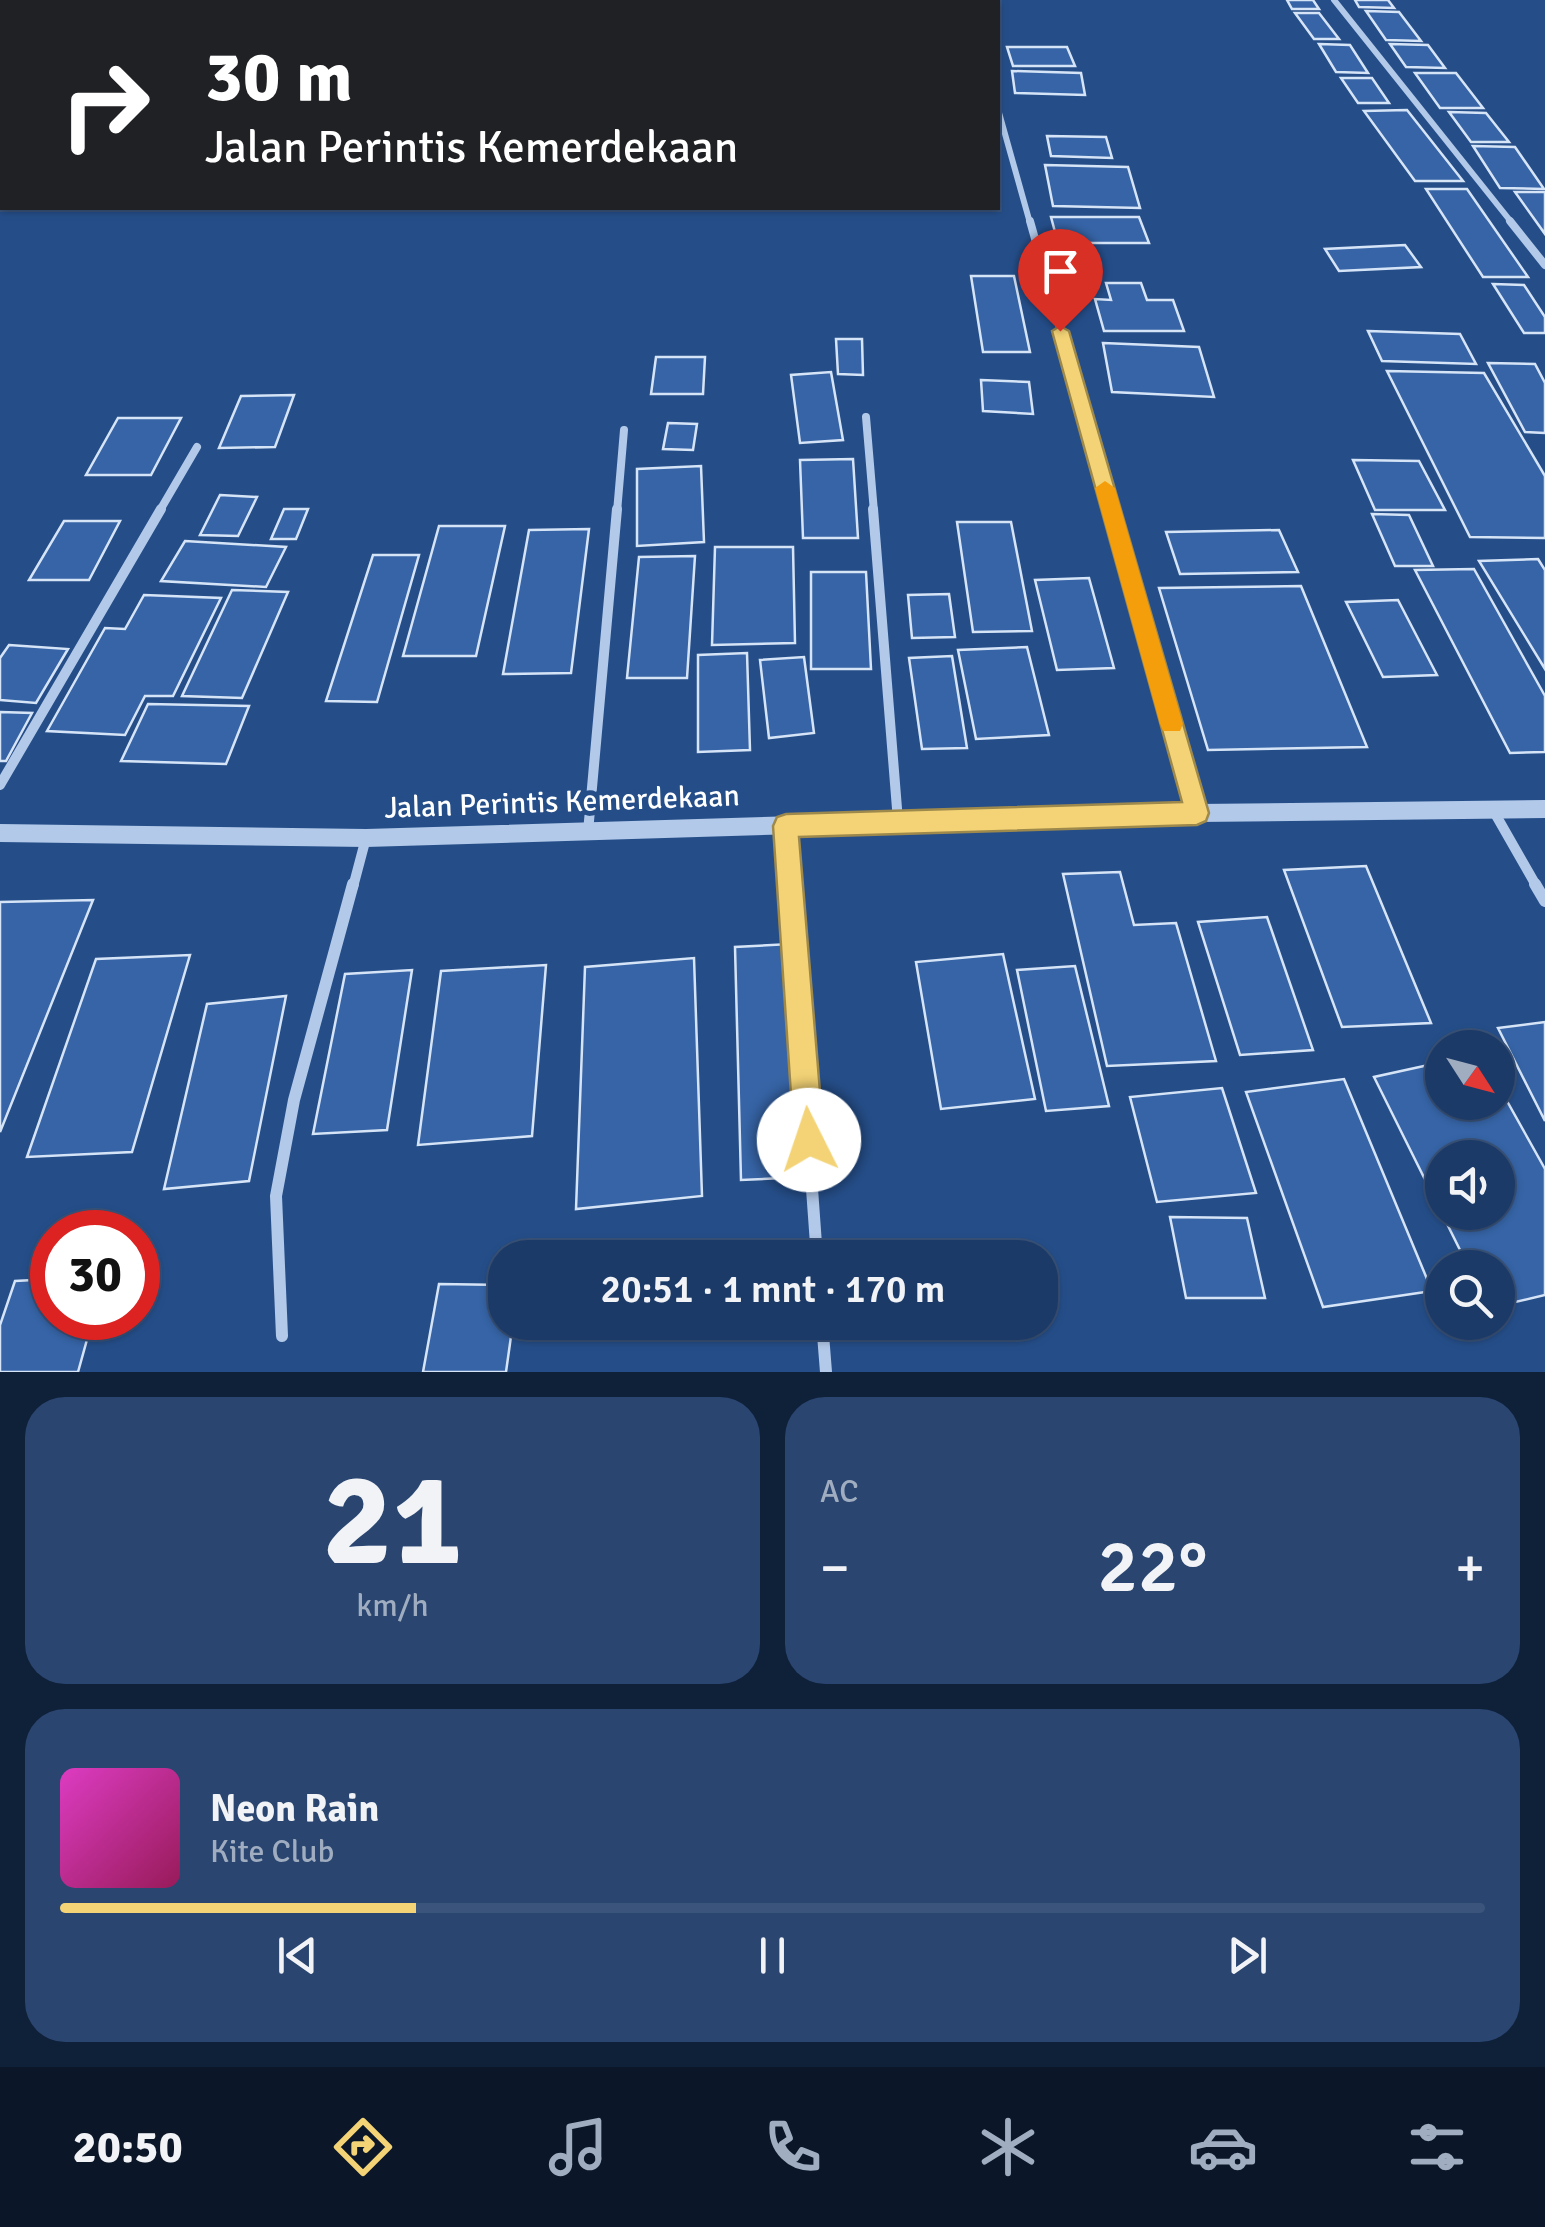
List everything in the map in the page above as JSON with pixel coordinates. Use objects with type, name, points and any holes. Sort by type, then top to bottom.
[{"type":"street","points":[[1334,0],[1545,266]]},
{"type":"street","points":[[1000,116],[1197,813]]},
{"type":"street","points":[[866,417],[898,821]]},
{"type":"street","points":[[588,832],[624,430]]},
{"type":"street","points":[[0,785],[197,447]]},
{"type":"street","name":"Jalan Perintis Kemerdekaan","points":[[0,833],[366,838],[1197,813],[1545,809]]},
{"type":"street","points":[[1492,810],[1545,901]]},
{"type":"street","points":[[786,826],[816,1240]]},
{"type":"street","points":[[282,1336],[276,1196],[294,1100],[366,838]]},
{"type":"street","points":[[823,1340],[826,1372]]},
{"type":"building","points":[[1287,0],[1313,0],[1319,9],[1292,9]]},
{"type":"building","points":[[1355,0],[1388,0],[1394,8],[1359,7]]},
{"type":"building","points":[[1366,11],[1399,12],[1421,41],[1386,40]]},
{"type":"building","points":[[1295,13],[1319,13],[1339,39],[1314,39]]},
{"type":"building","points":[[1319,44],[1350,45],[1368,73],[1336,72]]},
{"type":"building","points":[[1390,44],[1428,45],[1445,68],[1406,67]]},
{"type":"building","points":[[1007,47],[1067,47],[1075,66],[1013,66]]},
{"type":"building","points":[[1012,71],[1081,73],[1085,95],[1015,93]]},
{"type":"building","points":[[1415,73],[1456,73],[1483,108],[1440,108]]},
{"type":"building","points":[[1341,78],[1372,78],[1389,103],[1358,103]]},
{"type":"building","points":[[1407,110],[1463,181],[1415,181],[1364,111]]},
{"type":"building","points":[[1449,112],[1486,113],[1509,142],[1471,142]]},
{"type":"building","points":[[1047,136],[1106,137],[1112,158],[1051,156]]},
{"type":"building","points":[[1473,146],[1515,147],[1544,189],[1500,188]]},
{"type":"building","points":[[1045,165],[1128,167],[1140,208],[1053,206]]},
{"type":"building","points":[[1426,189],[1467,189],[1528,277],[1483,277]]},
{"type":"building","points":[[1515,192],[1545,192],[1545,234]]},
{"type":"building","points":[[1051,217],[1139,217],[1149,243],[1058,243]]},
{"type":"building","points":[[1405,245],[1421,267],[1339,271],[1325,249]]},
{"type":"building","points":[[971,276],[1014,276],[1030,352],[983,352]]},
{"type":"building","points":[[1106,283],[1141,283],[1147,300],[1173,300],[1184,331],[1104,331],[1095,299],[1111,300]]},
{"type":"building","points":[[1493,284],[1524,285],[1545,317],[1545,333],[1524,333]]},
{"type":"building","points":[[1368,331],[1460,334],[1476,364],[1382,361]]},
{"type":"building","points":[[836,339],[862,339],[863,375],[838,374]]},
{"type":"building","points":[[1103,343],[1199,347],[1214,397],[1112,392]]},
{"type":"building","points":[[656,357],[705,357],[703,394],[651,394]]},
{"type":"building","points":[[1488,363],[1535,364],[1545,383],[1545,433],[1525,432]]},
{"type":"building","points":[[1387,371],[1484,373],[1545,476],[1545,538],[1470,537]]},
{"type":"building","points":[[831,372],[843,440],[800,443],[791,375]]},
{"type":"building","points":[[981,380],[1029,382],[1033,414],[983,411]]},
{"type":"building","points":[[294,395],[275,447],[219,448],[241,396]]},
{"type":"building","points":[[118,418],[181,418],[151,475],[86,475]]},
{"type":"building","points":[[668,423],[697,424],[693,450],[663,449]]},
{"type":"building","points":[[853,459],[858,538],[803,538],[800,460]]},
{"type":"building","points":[[1353,460],[1419,461],[1445,510],[1375,510]]},
{"type":"building","points":[[701,466],[704,542],[637,546],[637,469]]},
{"type":"building","points":[[220,495],[257,497],[238,536],[200,535]]},
{"type":"building","points":[[284,509],[308,509],[296,539],[271,539]]},
{"type":"building","points":[[1372,514],[1409,515],[1433,566],[1395,566]]},
{"type":"building","points":[[64,521],[120,521],[89,580],[29,580]]},
{"type":"building","points":[[957,522],[1011,522],[1032,631],[973,632]]},
{"type":"building","points":[[439,526],[505,526],[476,656],[403,656]]},
{"type":"building","points":[[589,529],[571,673],[503,674],[529,530]]},
{"type":"building","points":[[1279,530],[1298,572],[1180,574],[1166,532]]},
{"type":"building","points":[[185,541],[286,547],[266,587],[161,581]]},
{"type":"building","points":[[715,547],[793,547],[795,643],[712,645]]},
{"type":"building","points":[[373,555],[419,555],[377,702],[326,701]]},
{"type":"building","points":[[695,556],[687,678],[627,678],[639,557]]},
{"type":"building","points":[[1538,559],[1545,570],[1545,669],[1479,561]]},
{"type":"building","points":[[1474,569],[1545,696],[1545,752],[1510,753],[1415,570]]},
{"type":"building","points":[[811,572],[866,572],[871,669],[811,669]]},
{"type":"building","points":[[1089,578],[1114,668],[1057,670],[1035,580]]},
{"type":"building","points":[[1301,586],[1367,747],[1208,750],[1159,588]]},
{"type":"building","points":[[232,590],[288,592],[242,698],[182,696]]},
{"type":"building","points":[[949,594],[955,637],[912,638],[908,595]]},
{"type":"building","points":[[144,595],[221,598],[173,696],[145,696],[125,735],[47,731],[105,628],[125,629]]},
{"type":"building","points":[[1398,600],[1437,675],[1383,677],[1346,602]]},
{"type":"building","points":[[9,645],[68,649],[36,703],[0,700],[0,658]]},
{"type":"building","points":[[1027,647],[1049,735],[976,739],[958,650]]},
{"type":"building","points":[[747,653],[750,750],[698,752],[698,655]]},
{"type":"building","points":[[952,656],[967,748],[922,749],[909,658]]},
{"type":"building","points":[[804,657],[814,733],[769,738],[760,660]]},
{"type":"building","points":[[148,704],[249,706],[226,764],[121,761]]},
{"type":"building","points":[[0,712],[32,713],[6,761],[0,761]]},
{"type":"building","points":[[1366,866],[1431,1023],[1342,1027],[1284,870]]},
{"type":"building","points":[[1120,872],[1134,925],[1176,923],[1216,1061],[1107,1066],[1063,874]]},
{"type":"building","points":[[93,900],[0,1132],[0,902]]},
{"type":"building","points":[[1267,917],[1313,1050],[1240,1055],[1198,922]]},
{"type":"building","points":[[790,944],[803,1177],[741,1180],[735,947]]},
{"type":"building","points":[[1003,954],[1035,1099],[941,1109],[916,962]]},
{"type":"building","points":[[190,955],[132,1152],[27,1157],[96,959]]},
{"type":"building","points":[[694,958],[702,1196],[576,1209],[585,967]]},
{"type":"building","points":[[546,965],[532,1136],[418,1145],[441,971]]},
{"type":"building","points":[[1075,966],[1109,1106],[1046,1111],[1017,970]]},
{"type":"building","points":[[412,970],[387,1130],[313,1134],[345,974]]},
{"type":"building","points":[[286,996],[249,1181],[164,1189],[207,1004]]},
{"type":"building","points":[[1545,1022],[1545,1121],[1515,1062],[1515,1030],[1498,1028]]},
{"type":"building","points":[[1425,1066],[1425,1120],[1515,1120],[1515,1115],[1545,1169],[1545,1295],[1515,1302],[1515,1250],[1460,1250],[1450,1230],[1515,1230],[1515,1140],[1425,1140],[1425,1180],[1374,1077]]},
{"type":"building","points":[[1344,1079],[1425,1274],[1425,1292],[1323,1307],[1246,1092]]},
{"type":"building","points":[[1222,1088],[1256,1193],[1157,1202],[1130,1097]]},
{"type":"building","points":[[1170,1217],[1247,1218],[1265,1298],[1186,1298]]},
{"type":"building","points":[[30,1280],[30,1340],[87,1340],[78,1372],[0,1372],[0,1325],[15,1281]]},
{"type":"building","points":[[439,1284],[488,1285],[488,1340],[510,1340],[506,1372],[423,1372]]},
{"type":"slow traffic","points":[[1105,488],[1172,724]]},
{"type":"route","points":[[809,1140],[786,826],[1197,813],[1060,331]]}]
